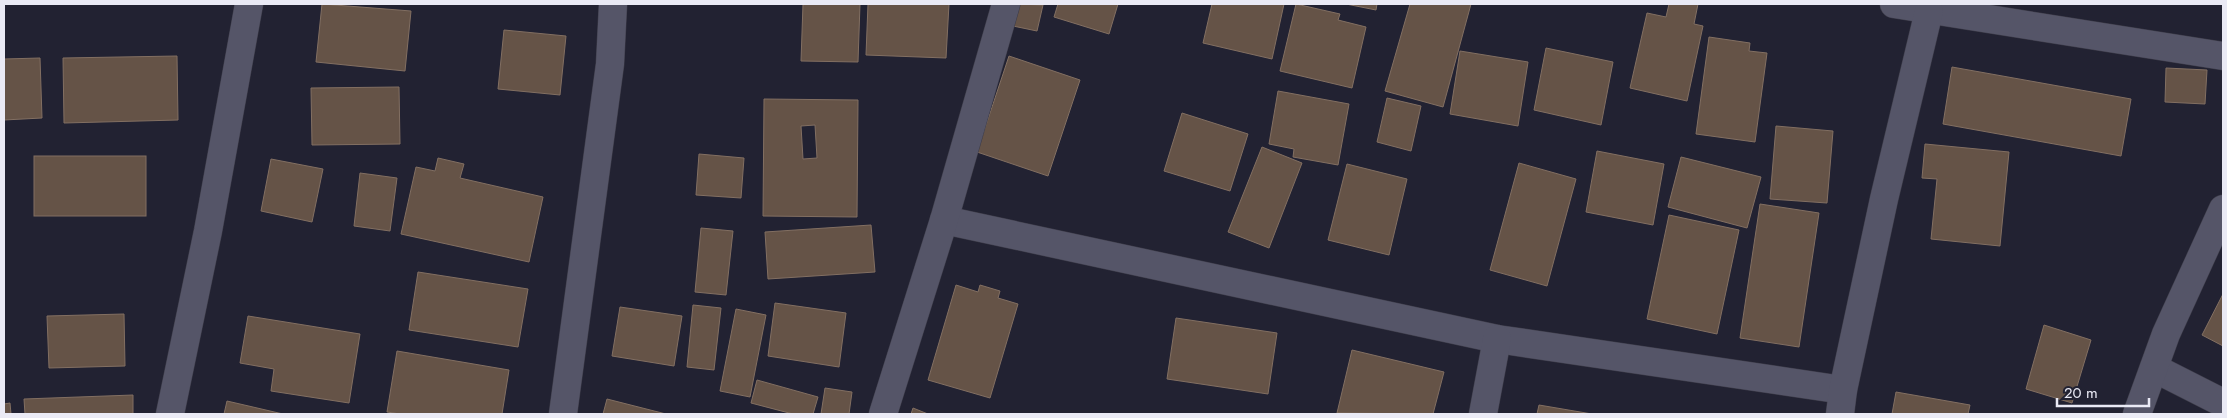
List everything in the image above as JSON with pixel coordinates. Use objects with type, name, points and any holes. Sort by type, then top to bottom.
[{"type":"street","points":[[170,414],[208,231],[249,4]]},
{"type":"street","points":[[562,414],[610,64],[613,4]]},
{"type":"street","points":[[883,414],[944,220],[1006,4]]},
{"type":"street","points":[[1894,4],[2223,56]]},
{"type":"street","points":[[944,220],[1497,338],[1841,402],[1884,199],[1929,11]]},
{"type":"street","points":[[2137,414],[2166,334],[2223,209]]},
{"type":"street","points":[[1483,414],[1497,338]]},
{"type":"street","points":[[2154,368],[2223,403]]},
{"type":"building","points":[[322,4],[411,11],[405,71],[316,62]]},
{"type":"building","points":[[803,4],[860,4],[858,62],[801,61]]},
{"type":"building","points":[[868,4],[949,4],[946,58],[866,55]]},
{"type":"building","points":[[1018,4],[1043,5],[1037,31],[1013,26]]},
{"type":"building","points":[[1058,4],[1118,4],[1109,34],[1054,17]]},
{"type":"building","points":[[1212,4],[1284,4],[1272,59],[1203,43]]},
{"type":"building","points":[[1296,4],[1340,14],[1338,20],[1366,27],[1352,88],[1280,71]]},
{"type":"building","points":[[1346,4],[1377,4],[1376,10]]},
{"type":"building","points":[[1410,4],[1471,4],[1443,107],[1385,91]]},
{"type":"building","points":[[1669,4],[1698,4],[1694,24],[1703,26],[1687,101],[1630,88],[1647,13],[1666,17]]},
{"type":"building","points":[[504,30],[566,36],[560,95],[498,89]]},
{"type":"building","points":[[1709,37],[1750,43],[1749,51],[1767,53],[1755,142],[1696,134]]},
{"type":"building","points":[[1546,48],[1613,62],[1601,125],[1534,110]]},
{"type":"building","points":[[1460,51],[1528,62],[1518,126],[1450,114]]},
{"type":"building","points":[[177,56],[178,120],[64,123],[63,58]]},
{"type":"building","points":[[1009,56],[1080,80],[1048,176],[977,152]]},
{"type":"building","points":[[40,58],[42,118],[4,120],[4,59]]},
{"type":"building","points":[[1952,67],[2131,99],[2121,156],[1943,124]]},
{"type":"building","points":[[2166,68],[2207,70],[2205,104],[2165,102]]},
{"type":"building","points":[[399,87],[400,144],[312,145],[311,88]]},
{"type":"building","points":[[1278,91],[1349,104],[1338,165],[1293,157],[1294,149],[1269,144]]},
{"type":"building","points":[[1387,98],[1421,106],[1411,151],[1377,142]]},
{"type":"building","points":[[764,99],[858,100],[857,217],[763,216]],"holes":[[[815,125],[817,158],[803,159],[801,126]]]},
{"type":"building","points":[[1182,113],[1248,134],[1230,191],[1164,171]]},
{"type":"building","points":[[1776,126],[1833,131],[1827,203],[1770,199]]},
{"type":"building","points":[[1925,144],[2009,152],[2000,246],[1931,239],[1937,179],[1922,178]]},
{"type":"building","points":[[1262,147],[1302,163],[1269,248],[1228,232]]},
{"type":"building","points":[[1597,151],[1664,164],[1653,225],[1586,212]]},
{"type":"building","points":[[699,154],[744,158],[741,198],[696,195]]},
{"type":"building","points":[[34,156],[146,156],[146,216],[34,216]]},
{"type":"building","points":[[1681,157],[1761,177],[1747,228],[1668,207]]},
{"type":"building","points":[[438,158],[464,164],[460,178],[543,197],[529,262],[401,234],[416,167],[435,171]]},
{"type":"building","points":[[271,159],[323,169],[312,222],[261,211]]},
{"type":"building","points":[[1519,163],[1576,179],[1547,286],[1490,270]]},
{"type":"building","points":[[1347,164],[1407,179],[1389,255],[1328,240]]},
{"type":"building","points":[[360,173],[397,178],[390,231],[354,226]]},
{"type":"building","points":[[1760,204],[1819,213],[1799,347],[1740,338]]},
{"type":"building","points":[[1669,215],[1739,230],[1717,334],[1647,319]]},
{"type":"building","points":[[871,225],[875,272],[768,279],[765,232]]},
{"type":"building","points":[[701,228],[733,231],[726,295],[695,292]]},
{"type":"building","points":[[418,272],[528,289],[518,347],[409,330]]},
{"type":"building","points":[[956,285],[978,292],[980,285],[1000,291],[998,298],[1018,304],[990,398],[928,380]]},
{"type":"building","points":[[2223,294],[2223,346],[2202,335]]},
{"type":"building","points":[[775,303],[846,313],[839,367],[768,356]]},
{"type":"building","points":[[693,305],[721,308],[714,370],[687,367]]},
{"type":"building","points":[[620,307],[682,316],[674,366],[612,356]]},
{"type":"building","points":[[736,309],[766,315],[750,397],[720,391]]},
{"type":"building","points":[[124,314],[125,366],[49,368],[47,316]]},
{"type":"building","points":[[248,316],[360,334],[349,403],[271,391],[274,369],[240,363]]},
{"type":"building","points":[[1176,318],[1277,333],[1268,394],[1167,379]]},
{"type":"building","points":[[2044,325],[2091,340],[2072,403],[2026,389]]},
{"type":"building","points":[[1352,350],[1444,372],[1433,414],[1337,413]]},
{"type":"building","points":[[397,351],[509,370],[502,414],[400,414],[387,412]]},
{"type":"building","points":[[757,380],[818,397],[813,414],[793,414],[751,403]]},
{"type":"building","points":[[825,388],[852,392],[849,414],[821,414]]},
{"type":"building","points":[[1896,392],[1970,405],[1968,414],[1892,414]]},
{"type":"building","points":[[133,395],[133,414],[25,414],[24,399]]},
{"type":"building","points":[[607,399],[666,414],[603,414]]},
{"type":"building","points":[[227,401],[283,414],[224,414]]},
{"type":"building","points":[[10,403],[11,414],[4,414],[4,404]]},
{"type":"building","points":[[1539,405],[1592,414],[1537,414]]},
{"type":"building","points":[[913,408],[928,414],[911,414]]}]
